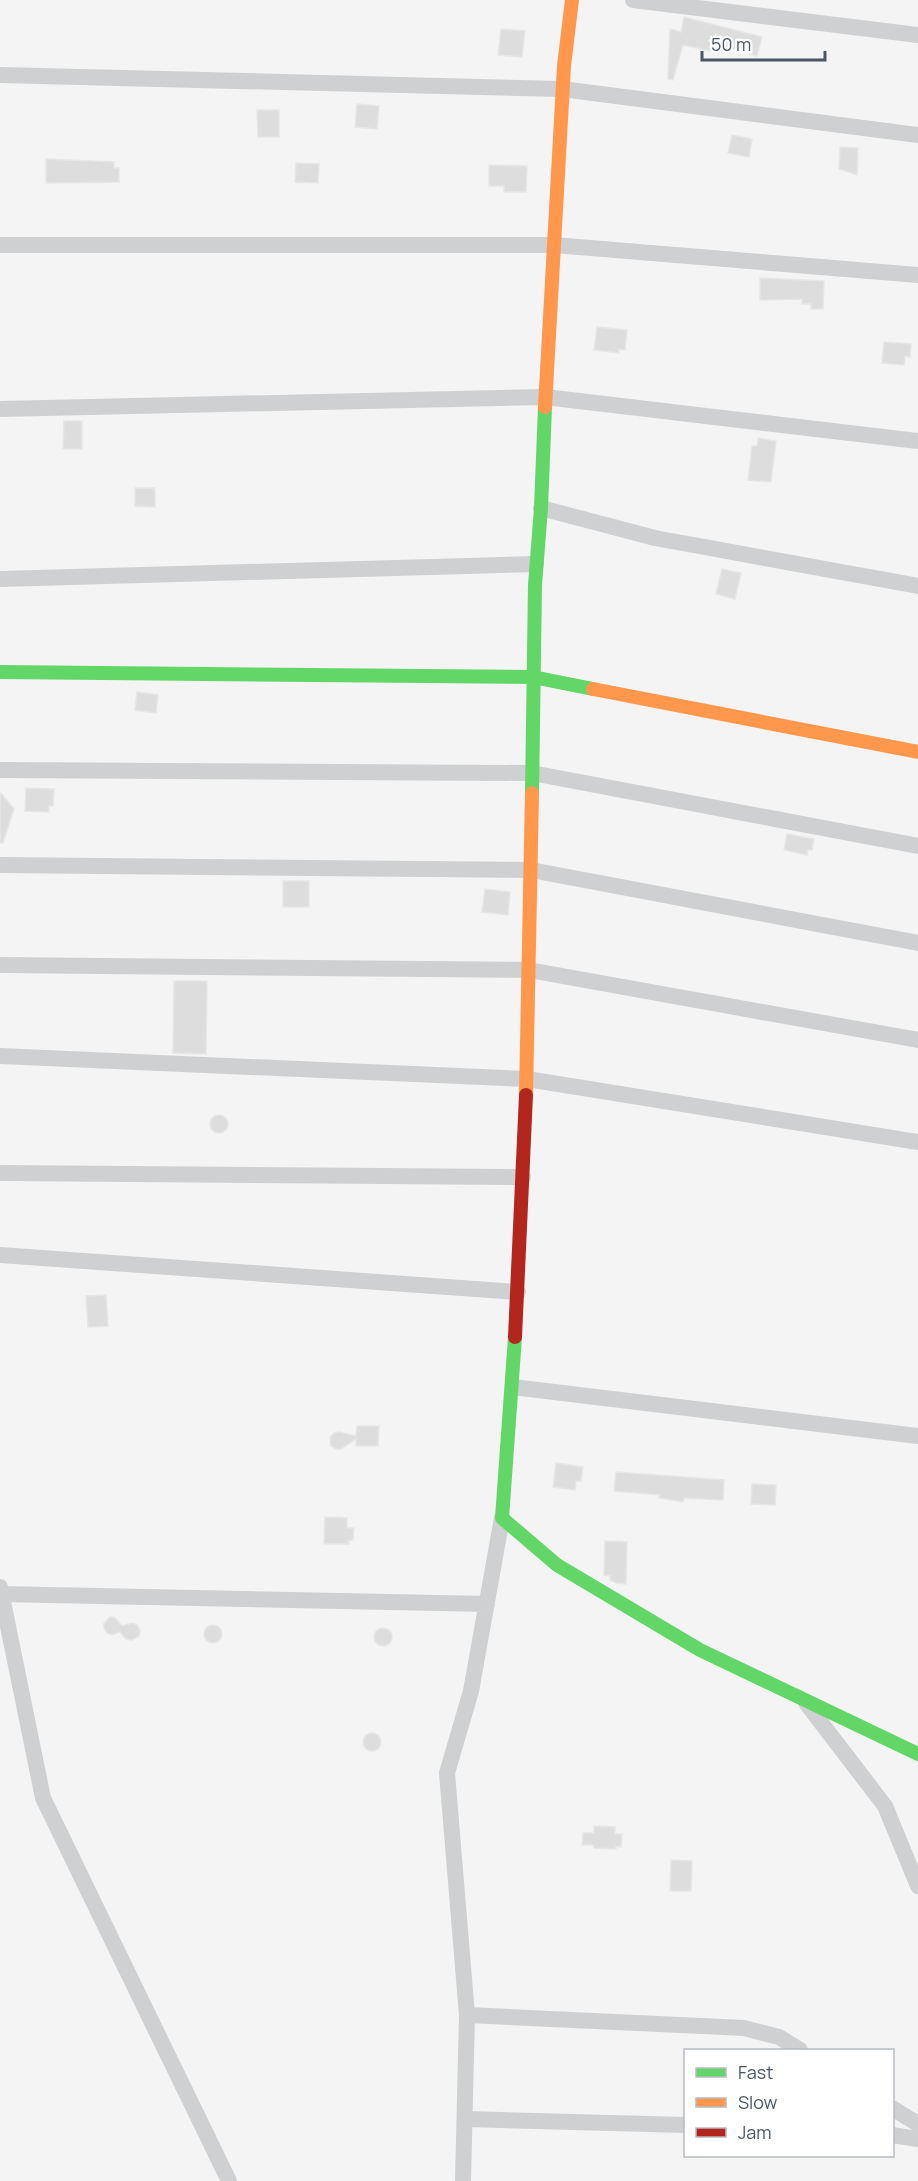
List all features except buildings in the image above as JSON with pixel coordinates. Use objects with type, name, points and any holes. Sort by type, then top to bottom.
[{"type":"street","points":[[463,2181],[467,2015],[447,1773],[471,1691],[502,1518],[513,1386],[527,1079],[536,564],[541,508],[562,89],[572,0]]},
{"type":"street","points":[[633,0],[918,35]]},
{"type":"street","points":[[0,75],[562,89],[918,135]]},
{"type":"street","points":[[0,245],[554,245],[918,275]]},
{"type":"street","points":[[0,409],[545,397],[918,441]]},
{"type":"street","points":[[541,508],[655,538],[918,586]]},
{"type":"street","points":[[0,579],[536,564]]},
{"type":"street","points":[[0,672],[533,677],[918,752]]},
{"type":"street","points":[[0,770],[532,773],[918,846]]},
{"type":"street","points":[[0,865],[531,870],[918,944]]},
{"type":"street","points":[[0,965],[529,970],[918,1040]]},
{"type":"street","points":[[0,1056],[527,1079],[918,1142]]},
{"type":"street","points":[[0,1173],[523,1178]]},
{"type":"street","points":[[0,1255],[518,1292]]},
{"type":"street","points":[[513,1386],[918,1436]]},
{"type":"street","points":[[502,1518],[557,1565],[700,1650],[918,1754]]},
{"type":"street","points":[[229,2181],[43,1797],[1,1590],[487,1604]]},
{"type":"street","points":[[802,1698],[885,1806],[918,1886]]},
{"type":"street","points":[[467,2015],[744,2028],[779,2037],[798,2049]]},
{"type":"street","points":[[894,2109],[918,2124]]},
{"type":"street","points":[[466,2119],[684,2124]]},
{"type":"street","points":[[894,2135],[918,2139]]},
{"type":"traffic: fast","points":[[532,793],[535,585],[545,407]]},
{"type":"traffic: fast","points":[[0,672],[533,677],[593,689]]},
{"type":"traffic: fast","points":[[515,1337],[502,1518],[557,1565],[700,1650],[918,1754]]},
{"type":"traffic: slow","points":[[545,407],[564,66],[572,0]]},
{"type":"traffic: slow","points":[[593,689],[918,752]]},
{"type":"traffic: slow","points":[[526,1095],[532,793]]},
{"type":"traffic: jam","points":[[515,1337],[526,1095]]}]
